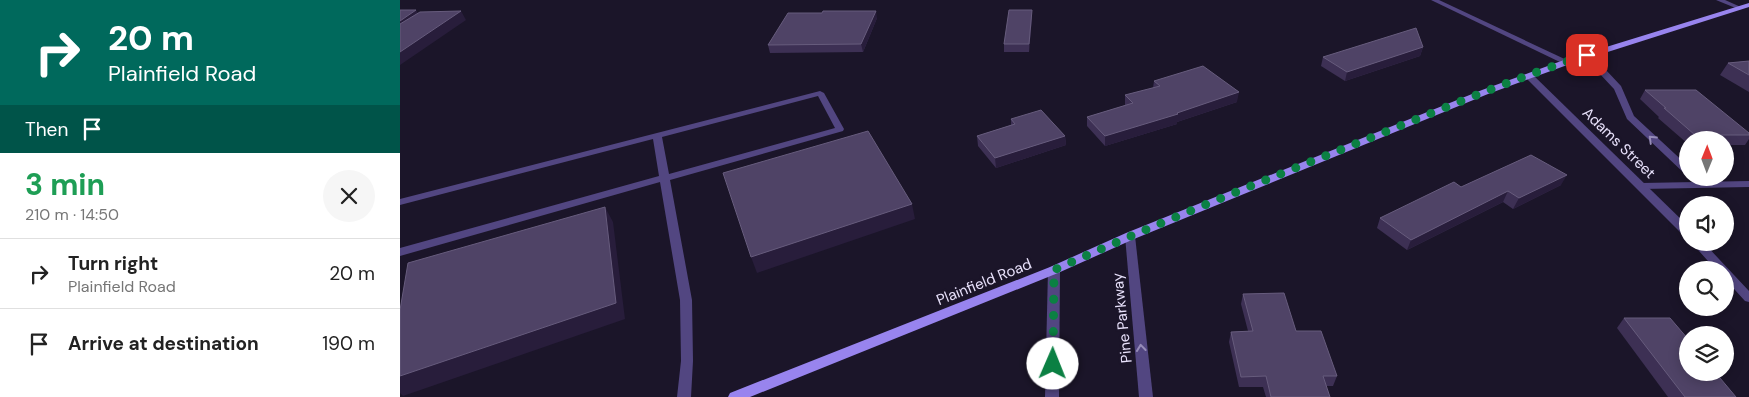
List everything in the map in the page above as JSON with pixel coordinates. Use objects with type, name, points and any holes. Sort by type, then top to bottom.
[{"type":"main road","name":"Plainfield Road","points":[[735,397],[1054,270],[1130,236],[1321,157],[1529,76],[1587,55],[1749,5]]},
{"type":"street","points":[[1434,0],[1567,62]]},
{"type":"street","points":[[1719,0],[1740,8]]},
{"type":"street","points":[[1587,55],[1618,88],[1630,116],[1679,163]]},
{"type":"street","name":"Adams Street","points":[[1529,76],[1679,224]]},
{"type":"street","points":[[400,202],[820,93],[840,129],[400,252]]},
{"type":"street","points":[[656,135],[686,300],[688,345],[684,397]]},
{"type":"street","points":[[1734,184],[1749,184]]},
{"type":"street","points":[[1642,186],[1679,185]]},
{"type":"street","name":"Pine Parkway","points":[[1130,236],[1146,397]]},
{"type":"street","points":[[1705,251],[1714,261]]},
{"type":"street","points":[[1052,397],[1054,270]]},
{"type":"street","points":[[1734,282],[1749,298]]},
{"type":"building","points":[[400,10],[416,10],[400,21]]},
{"type":"building","points":[[1009,10],[1032,10],[1029,44],[1004,44]]},
{"type":"building","points":[[461,11],[400,52],[400,24],[420,12]]},
{"type":"building","points":[[823,11],[876,11],[861,44],[768,45],[788,13],[822,13]]},
{"type":"building","points":[[1416,28],[1423,47],[1347,72],[1323,57]]},
{"type":"building","points":[[1749,61],[1749,75],[1728,63]]},
{"type":"building","points":[[1203,66],[1239,92],[1178,114],[1105,136],[1087,117],[1133,103],[1125,95],[1160,86],[1154,81]]},
{"type":"building","points":[[1645,90],[1696,90],[1749,133],[1749,135],[1734,135],[1734,131],[1690,131],[1664,108],[1666,108]]},
{"type":"building","points":[[1041,110],[1065,136],[995,158],[977,136],[1015,124],[1011,119]]},
{"type":"building","points":[[868,131],[912,204],[751,257],[723,173]]},
{"type":"building","points":[[1531,155],[1567,175],[1519,198],[1508,191],[1411,240],[1380,218],[1454,182],[1461,187]]},
{"type":"building","points":[[605,207],[616,303],[400,376],[400,310],[408,263]]},
{"type":"building","points":[[1284,293],[1296,331],[1321,331],[1337,376],[1323,376],[1330,397],[1271,397],[1266,376],[1241,377],[1231,332],[1253,331],[1243,294]]},
{"type":"building","points":[[1624,318],[1670,318],[1679,328],[1679,381],[1723,381],[1736,397],[1685,397]]},
{"type":"route","points":[[1053,364],[1054,270],[1130,236],[1321,157],[1485,92],[1587,55]]}]
